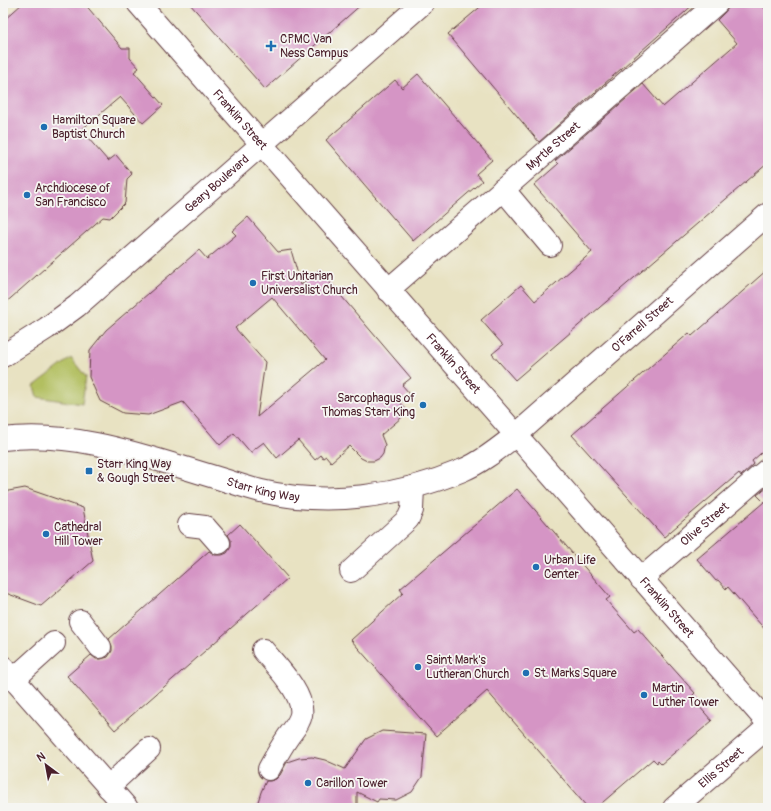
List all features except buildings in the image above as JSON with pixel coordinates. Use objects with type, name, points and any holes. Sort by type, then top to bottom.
[{"type":"main road","name":"Franklin Street","points":[[138,3],[768,724]]},
{"type":"main road","name":"Geary Boulevard","points":[[3,356],[47,328],[77,306],[423,3]]},
{"type":"main road","name":"Myrtle Street","points":[[388,290],[717,3]]},
{"type":"main road","points":[[503,189],[550,245]]},
{"type":"main road","name":"O'Farrell Street","points":[[516,435],[768,214]]},
{"type":"main road","name":"Starr King Way","points":[[3,439],[63,439],[99,444],[261,491],[288,496],[342,498],[371,495],[413,487],[463,470],[489,456],[516,435]]},
{"type":"main road","name":"Olive Street","points":[[641,579],[768,469]]},
{"type":"main road","points":[[351,571],[408,519],[412,510],[413,487]]},
{"type":"main road","points":[[95,652],[68,631],[9,681],[127,808]]},
{"type":"main road","points":[[263,650],[295,690],[301,710],[297,725],[269,769]]},
{"type":"main road","name":"Ellis Street","points":[[674,808],[768,727]]},
{"type":"main road","points":[[108,787],[149,750]]},
{"type":"green space","points":[[71,358],[86,377],[82,404],[37,397],[34,386]]},
{"type":"place","name":"CPMC Van Ness Campus","points":[[271,46]]},
{"type":"place","name":"Hamilton Square Baptist Church","points":[[44,127]]},
{"type":"place","name":"Archdiocese of San Francisco","points":[[27,195]]},
{"type":"place","name":"First Unitarian Universalist Church","points":[[253,283]]},
{"type":"place","name":"Sarcophagus of Thomas Starr King","points":[[423,405]]},
{"type":"place","name":"Starr King Way & Gough Street","points":[[89,471]]},
{"type":"place","name":"Cathedral Hill Tower","points":[[46,534]]},
{"type":"place","name":"Urban Life Center","points":[[536,567]]},
{"type":"place","name":"Saint Mark's Lutheran Church","points":[[418,667]]},
{"type":"place","name":"St. Marks Square","points":[[526,673]]},
{"type":"place","name":"Martin Luther Tower","points":[[644,695]]},
{"type":"place","name":"Carillon Tower","points":[[308,783]]}]
